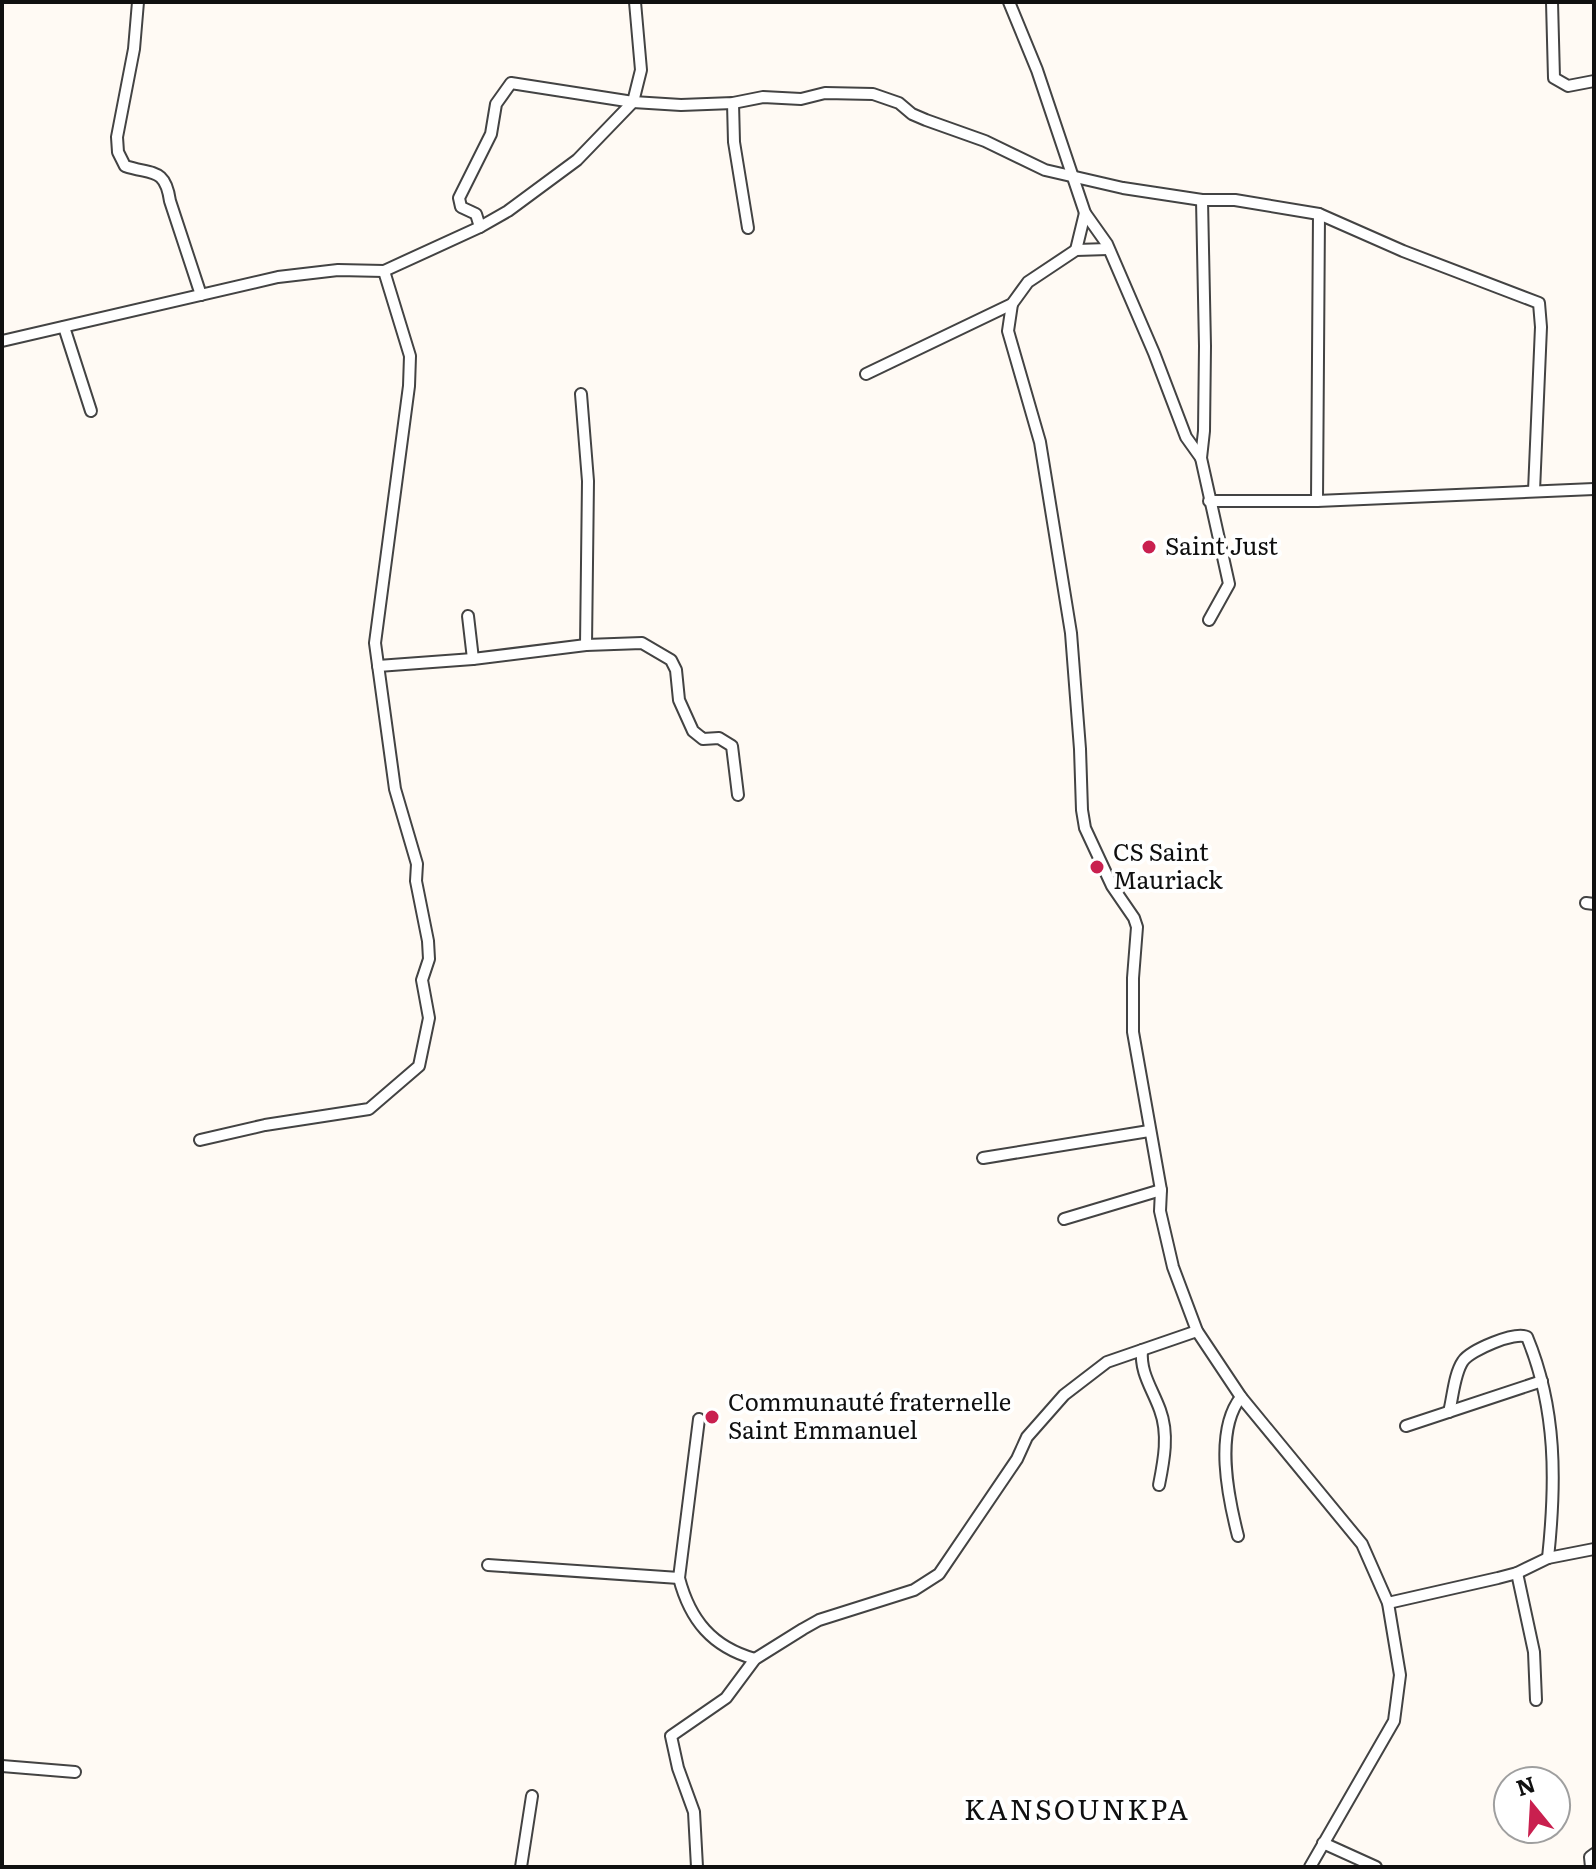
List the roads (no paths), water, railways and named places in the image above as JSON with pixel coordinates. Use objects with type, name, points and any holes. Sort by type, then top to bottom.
[{"type":"street","points":[[138,2],[134,49],[117,137],[118,152],[125,166],[151,171],[162,177],[168,186],[170,201],[201,295]]},
{"type":"street","points":[[2,341],[278,277],[338,270],[384,271],[480,227],[508,211],[577,160],[633,102],[641,70],[635,2]]},
{"type":"street","points":[[1009,2],[1037,70],[1085,213],[1108,249],[1154,353],[1186,437],[1201,458]]},
{"type":"street","points":[[1552,2],[1554,78],[1568,86],[1594,81]]},
{"type":"street","points":[[480,227],[476,214],[461,207],[459,198],[491,134],[496,104],[511,83],[633,102],[681,105],[733,103],[763,97],[801,99],[835,93],[873,94],[899,103],[912,114],[985,141],[1045,170],[1123,188],[1202,200],[1235,200],[1319,214],[1539,303],[1541,327],[1534,491]]},
{"type":"street","points":[[733,103],[734,142],[748,228]]},
{"type":"street","points":[[1202,200],[1205,346],[1201,458],[1229,584],[1209,620]]},
{"type":"street","points":[[1076,250],[1085,213]]},
{"type":"street","points":[[1317,501],[1319,214]]},
{"type":"street","points":[[1108,249],[1076,250],[1028,282],[1012,304],[1008,331],[1040,442],[1071,633],[1083,819],[1112,886],[1137,927],[1133,1032],[1161,1190],[1160,1211],[1173,1267],[1197,1331],[1241,1397],[1362,1544],[1388,1603],[1400,1675],[1394,1721],[1310,1867]]},
{"type":"street","points":[[200,1140],[265,1125],[369,1109],[419,1066],[429,1018],[422,980],[429,959],[428,941],[420,906],[417,864],[395,789],[375,643],[410,371],[410,356],[384,271]]},
{"type":"street","points":[[866,374],[1012,304]]},
{"type":"street","points":[[64,327],[91,411]]},
{"type":"street","points":[[581,394],[588,481],[586,645]]},
{"type":"street","points":[[1209,501],[1317,501],[1594,489]]},
{"type":"street","points":[[468,616],[473,659]]},
{"type":"street","points":[[378,666],[473,659],[586,645],[642,643],[666,655],[676,670],[679,700],[693,731],[703,739],[719,738],[732,746],[738,795]]},
{"type":"street","points":[[983,1158],[1149,1131]]},
{"type":"street","points":[[1064,1219],[1161,1190]]},
{"type":"street","points":[[697,1867],[694,1812],[678,1768],[671,1736],[726,1698],[755,1659],[819,1620],[914,1590],[939,1574],[1017,1459],[1027,1437],[1064,1395],[1107,1362],[1197,1331]]},
{"type":"street","points":[[1449,1412],[1463,1361],[1468,1355],[1519,1334],[1527,1337],[1542,1381],[1553,1450],[1553,1505],[1548,1558]]},
{"type":"street","points":[[1142,1350],[1141,1367],[1161,1411],[1165,1429],[1165,1458],[1159,1485]]},
{"type":"street","points":[[1406,1426],[1542,1381]]},
{"type":"street","points":[[1238,1536],[1228,1493],[1225,1458],[1234,1409],[1241,1397]]},
{"type":"street","points":[[699,1419],[679,1578],[685,1600],[696,1620],[719,1643],[755,1659]]},
{"type":"street","points":[[1388,1603],[1517,1573],[1548,1558],[1594,1549]]},
{"type":"street","points":[[488,1565],[679,1578]]},
{"type":"street","points":[[1517,1573],[1534,1652],[1536,1700]]},
{"type":"street","points":[[2,1766],[75,1772]]},
{"type":"street","points":[[521,1867],[532,1796]]},
{"type":"street","points":[[1323,1843],[1376,1867]]},
{"type":"street","points":[[1591,1867],[1590,1857],[1594,1854]]},
{"type":"place","name":"Saint Just","points":[[1149,547]]},
{"type":"place","name":"CS Saint Mauriack","points":[[1097,867]]},
{"type":"place","name":"Communauté fraternelle Saint Emmanuel","points":[[712,1417]]},
{"type":"district","name":"KANSOUNKPA","points":[[1077,1810]]}]
